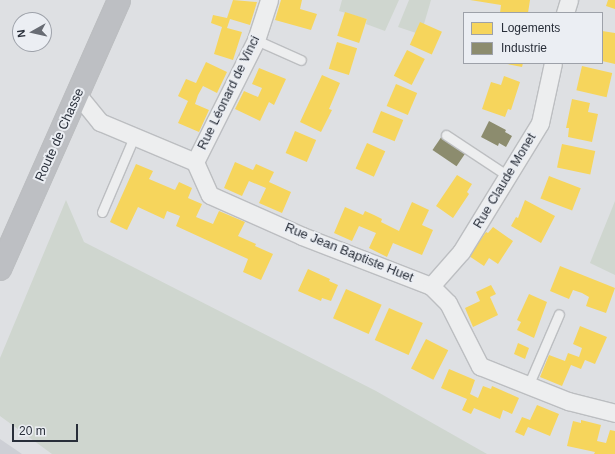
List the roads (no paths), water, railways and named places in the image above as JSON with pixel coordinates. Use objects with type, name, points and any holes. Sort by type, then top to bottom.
[{"type":"main road","name":"Route de Chasse","points":[[0,269],[119,0]]},
{"type":"street","name":"Rue Léonard de Vinci","points":[[195,162],[256,40],[269,0]]},
{"type":"street","points":[[565,12],[569,0]]},
{"type":"street","name":"Rue Claude Monet","points":[[432,286],[461,252],[540,123],[553,64]]},
{"type":"street","points":[[78,95],[100,122],[195,162]]},
{"type":"street","name":"Rue Jean Baptiste Huet","points":[[195,162],[210,195],[302,236],[432,286],[448,303],[480,366],[568,401],[615,413]]},
{"type":"lane","points":[[256,40],[301,60]]},
{"type":"lane","points":[[446,134],[508,176]]},
{"type":"lane","points":[[102,212],[134,137]]},
{"type":"lane","points":[[528,386],[559,314]]}]
